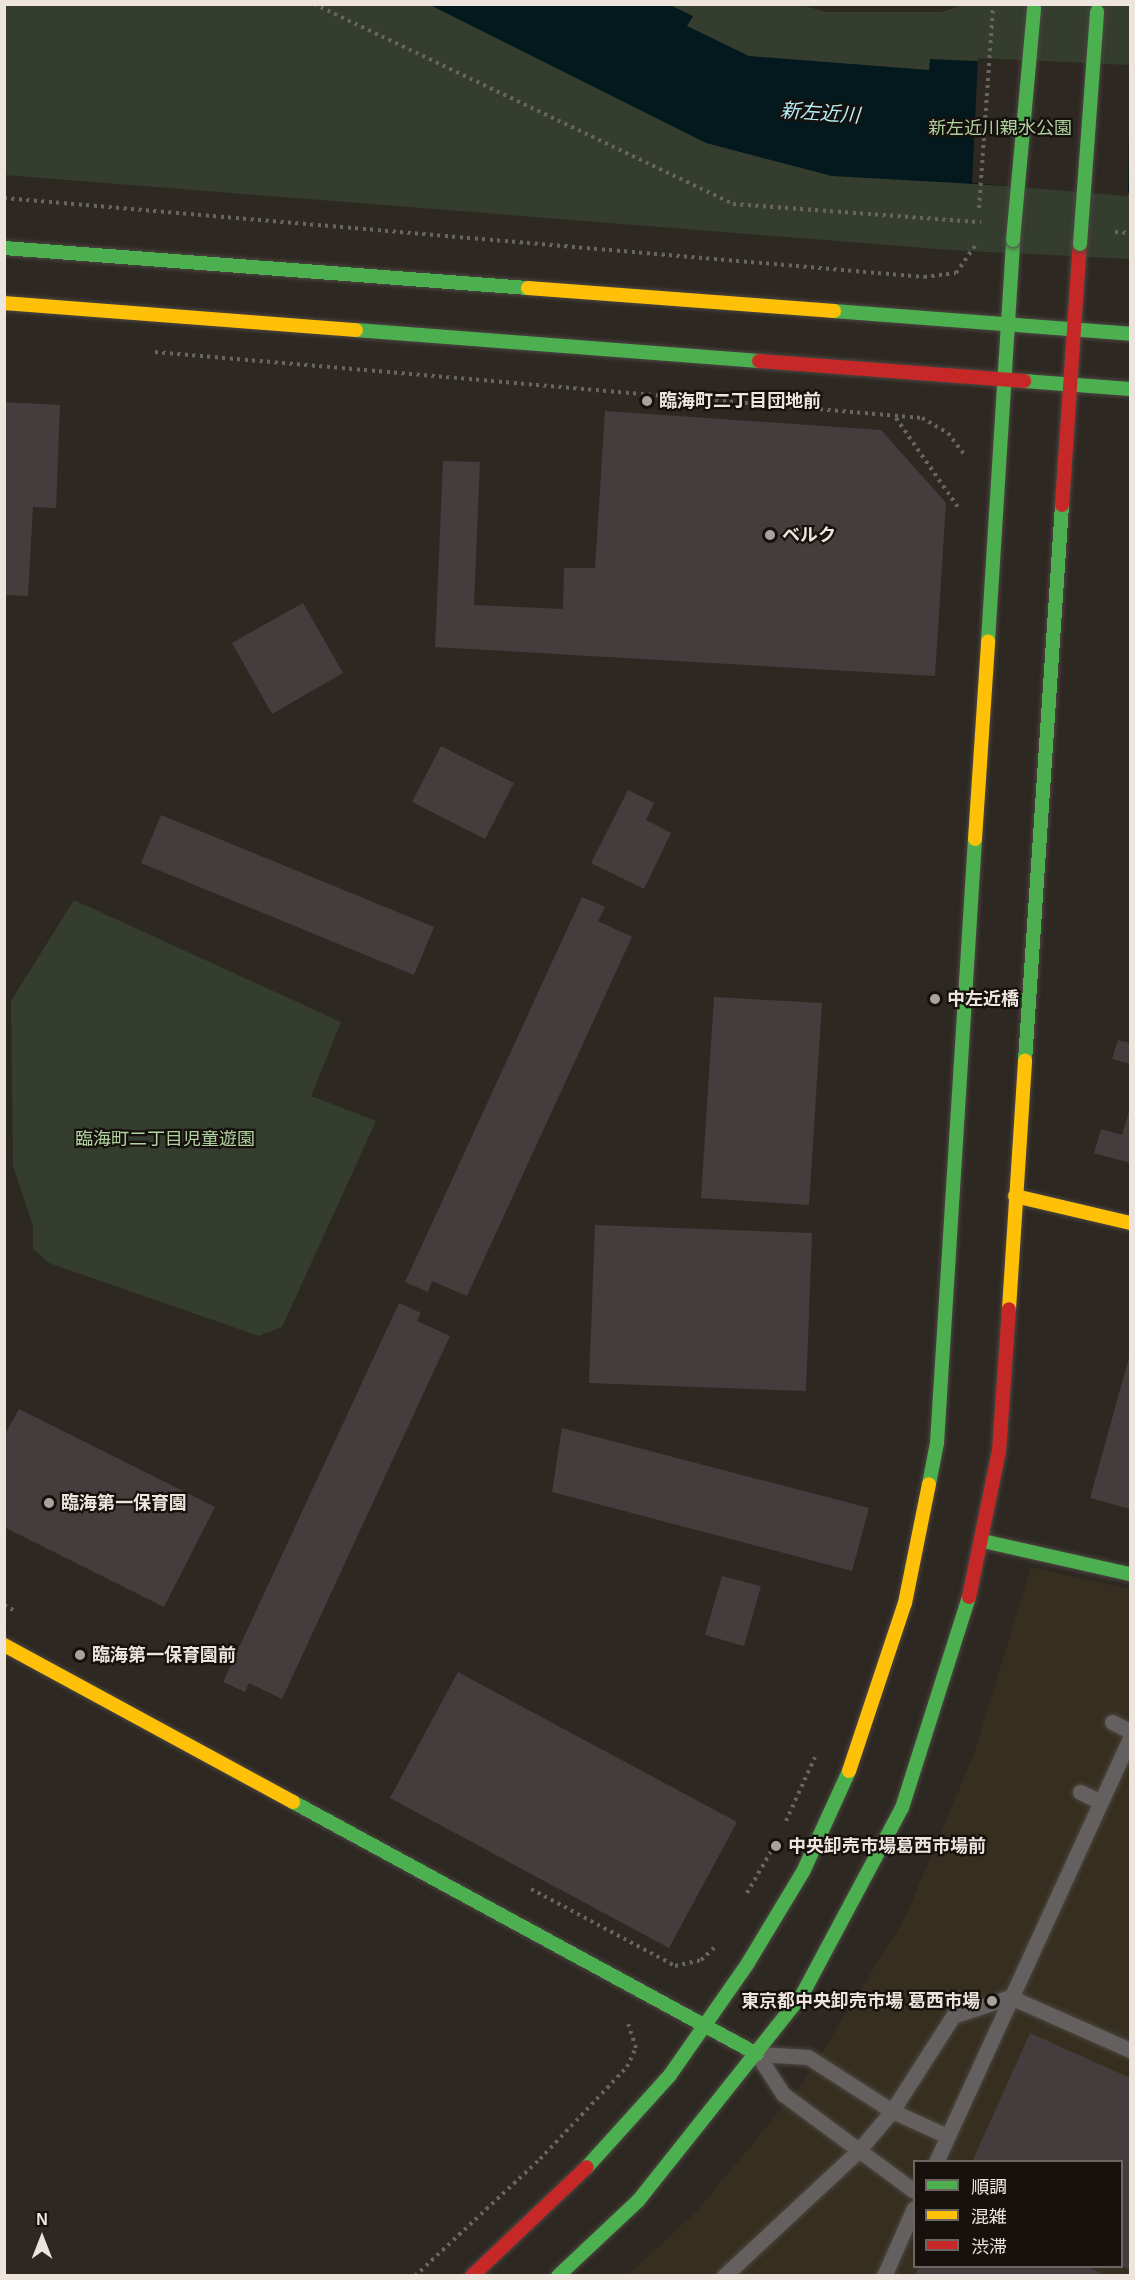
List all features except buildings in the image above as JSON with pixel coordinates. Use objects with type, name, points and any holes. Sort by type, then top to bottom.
[{"type":"street","points":[[472,2276],[582,2173],[670,2075],[705,2025],[803,1872],[844,1785],[871,1717],[923,1528],[937,1443],[1013,240],[1034,7]]},
{"type":"street","points":[[558,2276],[638,2201],[802,1995],[902,1808],[930,1732],[983,1541],[999,1451],[1069,385],[1098,8]]},
{"type":"street","points":[[4,248],[1131,334]]},
{"type":"street","points":[[4,303],[1131,389]]},
{"type":"street","points":[[1015,1196],[1131,1223]]},
{"type":"street","points":[[983,1541],[1131,1574]]},
{"type":"street","points":[[4,1645],[757,2054]]},
{"type":"lane","points":[[1112,1722],[1131,1731]]},
{"type":"lane","points":[[937,2160],[1010,1997],[1131,1739]]},
{"type":"lane","points":[[1080,1792],[1101,1803]]},
{"type":"lane","points":[[724,2276],[858,2151],[892,2111],[953,2016],[1010,1997],[1131,2050]]},
{"type":"lane","points":[[757,2054],[808,2057],[892,2111],[947,2136]]},
{"type":"lane","points":[[757,2054],[783,2094],[913,2190]]},
{"type":"lane","points":[[884,2276],[913,2212]]},
{"type":"path","points":[[314,4],[733,204],[990,223]]},
{"type":"path","points":[[4,198],[924,277],[956,273],[976,244],[993,7]]},
{"type":"path","points":[[1107,231],[1131,233]]},
{"type":"path","points":[[141,351],[922,418],[948,433],[967,457]]},
{"type":"path","points":[[896,417],[964,515],[964,503]]},
{"type":"path","points":[[740,1905],[779,1837],[819,1746]]},
{"type":"path","points":[[675,1966],[701,1960],[718,1944]]},
{"type":"path","points":[[415,2276],[540,2159],[627,2067],[636,2048],[626,2019]]},
{"type":"shaded area","name":"東京都中央卸売市場 葛西市場","points":[[1031,1567],[1130,1589],[1130,2275],[627,2276],[695,2213],[803,2083],[905,1918],[974,1754]]},
{"type":"green space","name":"新左近川親水公園","points":[[798,4],[826,12],[942,12],[965,4],[1130,5],[1130,259],[950,250],[5,175],[4,5]]},
{"type":"green space","name":"臨海町二丁目児童遊園","points":[[74,900],[341,1022],[311,1096],[376,1121],[282,1327],[259,1336],[49,1263],[33,1249],[33,1226],[13,1166],[11,1001]]},
{"type":"water","name":"新左近川","points":[[430,5],[670,5],[693,16],[687,26],[749,56],[929,70],[930,59],[1130,68],[1130,193],[832,176],[706,143]]},
{"type":"pier","points":[[978,58],[1130,65],[1128,196],[972,183]]},
{"type":"traffic: fast","points":[[1013,240],[1034,9]]},
{"type":"traffic: fast","points":[[1080,244],[1097,12]]},
{"type":"traffic: fast","points":[[988,641],[1013,240]]},
{"type":"traffic: fast","points":[[4,248],[528,288]]},
{"type":"traffic: fast","points":[[834,311],[1130,334]]},
{"type":"traffic: fast","points":[[356,330],[759,361]]},
{"type":"traffic: fast","points":[[1024,381],[1130,389]]},
{"type":"traffic: fast","points":[[1025,1061],[1062,505]]},
{"type":"traffic: fast","points":[[929,1484],[937,1443],[975,839]]},
{"type":"traffic: fast","points":[[983,1541],[1130,1574]]},
{"type":"traffic: fast","points":[[558,2276],[638,2201],[802,1995],[902,1808],[969,1597]]},
{"type":"traffic: fast","points":[[587,2167],[670,2075],[748,1963],[803,1872],[849,1771]]},
{"type":"traffic: fast","points":[[293,1802],[757,2054]]},
{"type":"traffic: slow","points":[[528,288],[834,311]]},
{"type":"traffic: slow","points":[[4,303],[356,330]]},
{"type":"traffic: slow","points":[[975,839],[988,641]]},
{"type":"traffic: slow","points":[[1009,1309],[1025,1061]]},
{"type":"traffic: slow","points":[[1015,1196],[1130,1223]]},
{"type":"traffic: slow","points":[[849,1771],[905,1603],[929,1484]]},
{"type":"traffic: slow","points":[[4,1645],[293,1802]]},
{"type":"traffic: jam","points":[[1062,505],[1080,244]]},
{"type":"traffic: jam","points":[[759,361],[1024,381]]},
{"type":"traffic: jam","points":[[969,1597],[999,1451],[1009,1309]]},
{"type":"traffic: jam","points":[[472,2276],[587,2167]]},
{"type":"place","name":"臨海町二丁目団地前","points":[[647,401]]},
{"type":"place","name":"ベルク","points":[[770,535]]},
{"type":"place","name":"中左近橋","points":[[935,999]]},
{"type":"place","name":"臨海第一保育園","points":[[49,1503]]},
{"type":"place","name":"臨海第一保育園前","points":[[80,1655]]},
{"type":"place","name":"中央卸売市場葛西市場前","points":[[776,1846]]},
{"type":"place","name":"東京都中央卸売市場 葛西市場","points":[[992,2001]]}]
